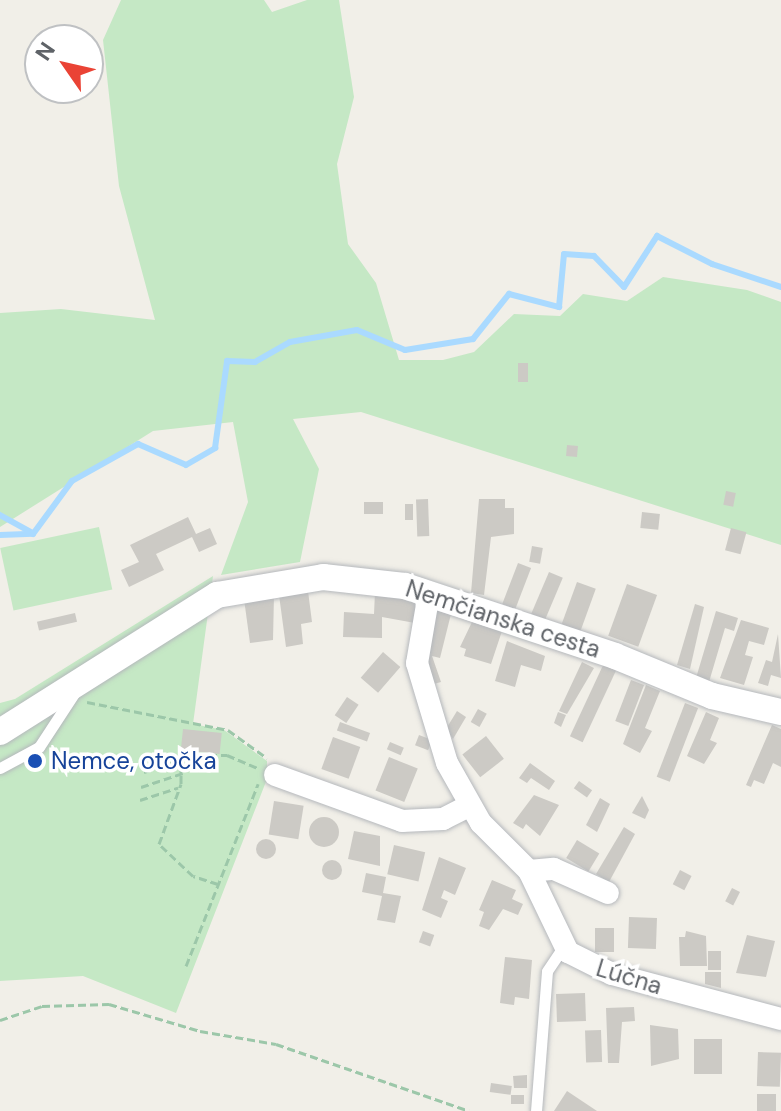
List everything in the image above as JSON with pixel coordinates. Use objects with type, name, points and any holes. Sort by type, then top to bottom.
[{"type":"street","name":"Nemčianska cesta","points":[[0,732],[77,689],[217,595],[280,581],[335,577],[359,577],[429,593],[615,656],[712,696],[781,712]]},
{"type":"street","points":[[429,593],[419,644],[421,684],[469,806],[529,871],[564,946]]},
{"type":"street","points":[[273,779],[402,821],[443,819],[469,806]]},
{"type":"street","points":[[529,871],[554,869],[608,893]]},
{"type":"street","name":"Lúčna","points":[[564,946],[588,965],[612,974],[781,1019]]},
{"type":"lane","points":[[0,768],[39,747],[77,689]]},
{"type":"lane","points":[[536,1111],[547,971],[564,946]]},
{"type":"path","points":[[77,689],[228,730],[260,751],[273,779]]},
{"type":"path","points":[[144,772],[185,755],[227,755],[273,779]]},
{"type":"path","points":[[181,759],[183,773],[180,787],[159,844],[193,876],[218,884]]},
{"type":"path","points":[[141,787],[183,773]]},
{"type":"path","points":[[186,966],[218,884],[273,779]]},
{"type":"path","points":[[140,800],[180,787]]},
{"type":"path","points":[[0,1020],[42,1006],[109,1004],[200,1031],[276,1044],[469,1111]]},
{"type":"green space","points":[[121,0],[264,0],[272,12],[307,0],[339,0],[354,97],[337,164],[348,244],[376,283],[399,360],[443,360],[474,352],[514,314],[560,316],[583,294],[627,301],[663,277],[747,290],[781,302],[781,545],[361,412],[293,419],[319,469],[300,562],[221,575],[248,502],[233,422],[153,431],[0,527],[0,313],[61,309],[155,320],[119,186],[104,38]]},
{"type":"green space","points":[[99,527],[112,590],[14,611],[0,548]]},
{"type":"green space","points":[[213,576],[193,724],[224,730],[267,761],[267,779],[176,1013],[83,976],[0,981],[0,703],[15,699]]},
{"type":"building","points":[[518,363],[528,363],[528,382],[518,382]]},
{"type":"building","points":[[567,445],[578,446],[577,457],[566,456]]},
{"type":"building","points":[[726,491],[736,493],[733,507],[723,505]]},
{"type":"building","points":[[416,499],[428,499],[429,536],[417,536]]},
{"type":"building","points":[[479,499],[505,499],[505,508],[514,508],[514,534],[491,537],[484,595],[471,593]]},
{"type":"building","points":[[364,502],[383,502],[383,514],[364,514]]},
{"type":"building","points":[[405,504],[413,504],[413,520],[405,520]]},
{"type":"building","points":[[642,512],[660,514],[658,530],[640,528]]},
{"type":"building","points":[[188,517],[196,534],[210,528],[217,544],[199,552],[192,537],[156,554],[164,570],[129,587],[121,570],[139,562],[130,545]]},
{"type":"building","points":[[731,528],[746,532],[741,554],[725,550]]},
{"type":"building","points":[[532,546],[543,548],[540,564],[529,562]]},
{"type":"building","points":[[518,563],[531,568],[515,609],[502,604]]},
{"type":"building","points":[[549,572],[563,578],[545,620],[531,614]]},
{"type":"building","points":[[577,582],[596,589],[580,631],[562,624]]},
{"type":"building","points":[[627,584],[657,595],[638,647],[608,636]]},
{"type":"building","points":[[308,591],[312,622],[301,624],[303,644],[286,647],[279,595]]},
{"type":"building","points":[[375,592],[421,599],[415,623],[382,617],[382,638],[343,637],[344,612],[374,614]]},
{"type":"building","points":[[274,595],[273,640],[250,643],[244,599]]},
{"type":"building","points":[[695,604],[704,607],[690,669],[677,665]]},
{"type":"building","points":[[437,606],[452,610],[440,658],[432,656],[441,682],[430,685],[427,670]]},
{"type":"building","points":[[716,611],[738,618],[734,631],[725,628],[709,682],[696,678]]},
{"type":"building","points":[[75,613],[77,622],[39,631],[37,622]]},
{"type":"building","points":[[741,620],[769,628],[764,645],[749,641],[745,655],[753,657],[744,685],[720,678]]},
{"type":"building","points":[[472,622],[502,631],[491,664],[464,656],[466,649],[460,647]]},
{"type":"building","points":[[778,634],[781,678],[771,675],[768,686],[758,683],[766,660],[772,662]]},
{"type":"building","points":[[507,641],[545,656],[541,671],[521,665],[515,687],[495,681]]},
{"type":"building","points":[[383,652],[400,667],[378,693],[361,678]]},
{"type":"building","points":[[605,661],[618,667],[583,742],[570,736]]},
{"type":"building","points":[[582,662],[594,668],[567,714],[559,711]]},
{"type":"building","points":[[631,680],[644,685],[628,726],[615,721]]},
{"type":"building","points":[[646,685],[660,691],[645,728],[652,731],[640,753],[623,744]]},
{"type":"building","points":[[347,697],[359,705],[346,723],[335,715]]},
{"type":"building","points":[[685,703],[698,708],[670,782],[657,777]]},
{"type":"building","points":[[478,709],[487,714],[479,727],[471,722]]},
{"type":"building","points":[[457,711],[466,717],[453,739],[446,729]]},
{"type":"building","points":[[558,712],[566,715],[561,727],[554,723]]},
{"type":"building","points":[[706,712],[719,718],[710,740],[717,743],[704,764],[687,756]]},
{"type":"building","points":[[340,722],[370,733],[367,741],[337,730]]},
{"type":"building","points":[[772,725],[781,729],[781,767],[773,763],[764,784],[754,780],[751,787],[746,785]]},
{"type":"building","points":[[183,729],[222,733],[220,754],[181,750]]},
{"type":"building","points":[[419,735],[432,740],[428,750],[415,745]]},
{"type":"building","points":[[486,736],[504,759],[480,777],[462,754]]},
{"type":"building","points":[[333,737],[360,747],[349,779],[321,769]]},
{"type":"building","points":[[390,742],[404,748],[401,755],[387,749]]},
{"type":"building","points":[[389,757],[418,769],[404,802],[376,790]]},
{"type":"building","points":[[530,763],[555,781],[549,790],[531,778],[527,783],[519,778]]},
{"type":"building","points":[[579,781],[592,790],[587,798],[574,788]]},
{"type":"building","points":[[534,795],[559,805],[540,836],[526,824],[523,829],[513,823]]},
{"type":"building","points":[[642,796],[649,810],[645,819],[632,813]]},
{"type":"building","points":[[600,798],[610,804],[597,832],[586,825]]},
{"type":"building","points":[[274,801],[304,806],[298,839],[269,835]]},
{"type":"building","points":[[324,817],[335,821],[339,832],[335,843],[324,847],[313,843],[309,832],[313,821]]},
{"type":"building","points":[[624,827],[635,834],[609,882],[596,874]]},
{"type":"building","points":[[354,831],[380,836],[380,866],[348,859]]},
{"type":"building","points":[[266,839],[273,842],[276,849],[273,856],[266,859],[259,856],[256,849],[259,842]]},
{"type":"building","points":[[577,840],[599,853],[588,871],[566,858]]},
{"type":"building","points":[[394,845],[425,852],[418,881],[387,874]]},
{"type":"building","points":[[439,857],[466,868],[455,895],[444,890],[441,898],[448,901],[441,918],[422,910]]},
{"type":"building","points":[[332,860],[339,863],[342,870],[339,877],[332,880],[325,877],[322,870],[325,863]]},
{"type":"building","points":[[680,870],[692,876],[684,890],[673,884]]},
{"type":"building","points":[[366,873],[386,877],[383,893],[401,896],[395,923],[377,920],[382,896],[362,892]]},
{"type":"building","points":[[492,880],[516,890],[512,899],[523,904],[518,915],[503,909],[489,930],[479,926],[484,912],[479,910]]},
{"type":"building","points":[[732,888],[740,892],[733,905],[725,901]]},
{"type":"building","points":[[629,917],[657,918],[656,949],[628,948]]},
{"type":"building","points":[[595,928],[614,928],[614,952],[595,952]]},
{"type":"building","points":[[423,931],[434,935],[430,946],[419,942]]},
{"type":"building","points":[[686,931],[706,936],[707,966],[680,966],[679,937],[685,937]]},
{"type":"building","points":[[747,935],[775,941],[766,977],[736,973]]},
{"type":"building","points":[[708,951],[721,951],[721,970],[708,970]]},
{"type":"building","points":[[505,957],[532,960],[529,999],[515,997],[514,1005],[500,1003]]},
{"type":"building","points":[[705,972],[721,972],[721,988],[705,984]]},
{"type":"building","points":[[585,993],[586,1021],[557,1022],[556,994]]},
{"type":"building","points":[[634,1007],[635,1021],[622,1022],[619,1063],[608,1063],[606,1008]]},
{"type":"building","points":[[650,1025],[678,1029],[679,1059],[651,1066]]},
{"type":"building","points":[[601,1030],[602,1062],[586,1063],[585,1031]]},
{"type":"building","points":[[694,1039],[722,1039],[722,1074],[694,1074]]},
{"type":"building","points":[[758,1052],[781,1053],[780,1087],[757,1086]]},
{"type":"building","points":[[527,1075],[527,1088],[514,1088],[513,1076]]},
{"type":"building","points":[[491,1083],[512,1086],[511,1095],[490,1092]]},
{"type":"building","points":[[567,1091],[597,1111],[554,1111]]},
{"type":"building","points":[[757,1094],[776,1094],[776,1111],[757,1111]]},
{"type":"building","points":[[511,1095],[524,1095],[524,1104],[511,1104]]},
{"type":"waterway","points":[[0,535],[33,534],[72,481],[138,444],[186,465],[215,448],[227,361],[255,362],[290,342],[357,330],[405,350],[473,339],[509,294],[559,307],[564,254],[594,256],[624,287],[657,236],[712,264],[781,287]]},
{"type":"waterway","points":[[0,515],[32,533]]},
{"type":"place","name":"Nemce, otočka","points":[[35,761]]}]
